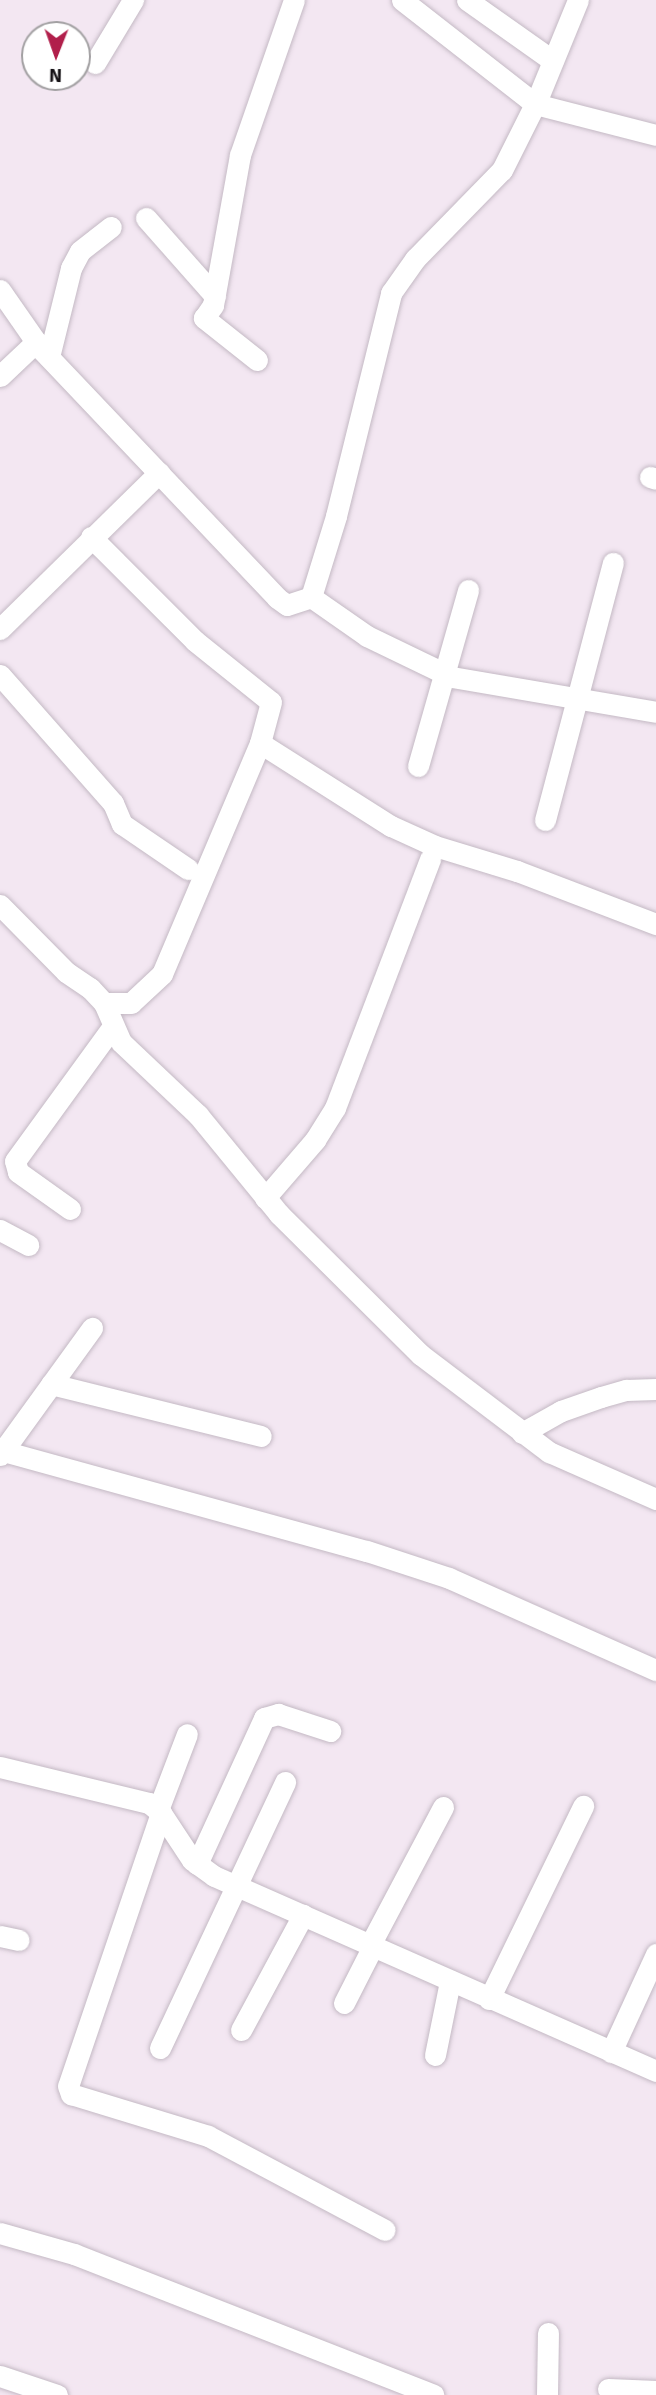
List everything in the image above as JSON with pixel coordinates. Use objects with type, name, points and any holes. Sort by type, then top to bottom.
[{"type":"street","points":[[95,63],[133,0]]},
{"type":"street","points":[[257,360],[204,318],[215,296],[240,155],[293,0]]},
{"type":"street","points":[[402,0],[535,104],[656,135]]},
{"type":"street","points":[[467,0],[553,61]]},
{"type":"street","points":[[495,21],[503,0]]},
{"type":"street","points":[[311,597],[336,516],[391,293],[415,259],[502,170],[535,104],[578,0]]},
{"type":"street","points":[[146,218],[215,296]]},
{"type":"street","points":[[0,376],[42,350],[71,268],[80,251],[111,228]]},
{"type":"street","points":[[0,290],[42,350],[277,598],[287,605],[311,597]]},
{"type":"street","points":[[0,629],[159,472]]},
{"type":"street","points":[[91,537],[195,641],[268,697],[260,743],[162,974],[131,1003],[103,1003]]},
{"type":"street","points":[[545,820],[613,563]]},
{"type":"street","points":[[418,765],[447,674],[468,590]]},
{"type":"street","points":[[311,597],[367,636],[447,674],[656,712]]},
{"type":"street","points":[[0,675],[113,803],[122,824],[188,869]]},
{"type":"street","points":[[260,743],[390,826],[435,846],[517,871],[656,924]]},
{"type":"street","points":[[265,1198],[315,1140],[335,1108],[430,859]]},
{"type":"street","points":[[0,905],[103,1003],[111,1030],[198,1115],[265,1198],[421,1355],[548,1452],[656,1499]]},
{"type":"street","points":[[71,1209],[18,1172],[15,1161],[111,1030]]},
{"type":"street","points":[[0,1230],[28,1245]]},
{"type":"street","points":[[92,1328],[2,1453],[367,1551],[449,1578],[656,1670]]},
{"type":"street","points":[[51,1384],[261,1436]]},
{"type":"street","points":[[523,1433],[561,1411],[601,1397],[626,1390],[656,1389]]},
{"type":"street","points":[[197,1864],[264,1718],[278,1714],[330,1731]]},
{"type":"street","points":[[187,1734],[68,2086],[71,2094],[208,2136],[385,2230]]},
{"type":"street","points":[[0,1768],[149,1803],[160,1812],[197,1864],[237,1886],[656,2071]]},
{"type":"street","points":[[160,2048],[285,1782]]},
{"type":"street","points":[[489,1999],[583,1806]]},
{"type":"street","points":[[344,2003],[443,1807]]},
{"type":"street","points":[[241,2030],[303,1915]]},
{"type":"street","points":[[611,2052],[656,1954]]},
{"type":"street","points":[[435,2055],[450,1981]]},
{"type":"street","points":[[0,2232],[74,2254],[433,2395]]},
{"type":"street","points":[[547,2395],[548,2333]]},
{"type":"street","points":[[0,2376],[57,2395]]},
{"type":"street","points":[[608,2389],[656,2391]]}]
